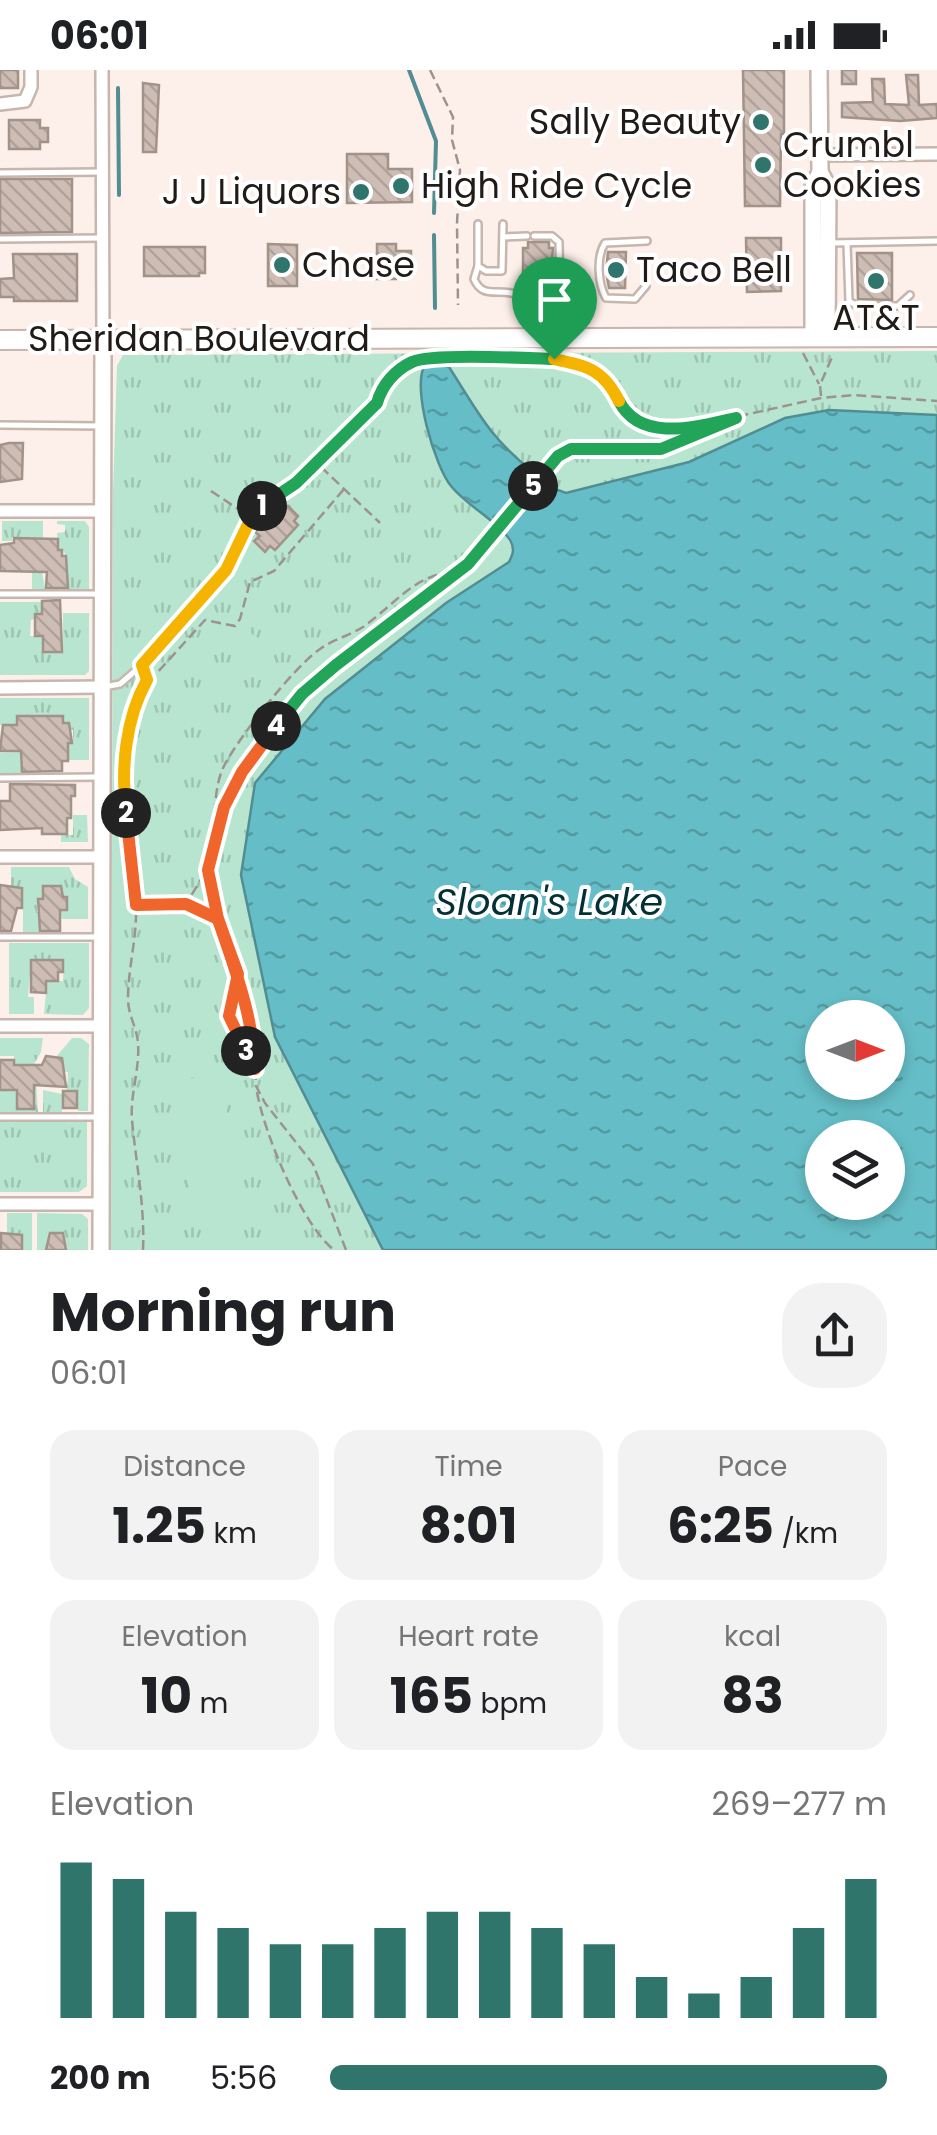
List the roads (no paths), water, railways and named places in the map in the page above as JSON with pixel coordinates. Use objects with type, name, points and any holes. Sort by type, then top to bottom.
[{"type":"main road","name":"Sheridan Boulevard","points":[[0,340],[819,346],[937,337]]},
{"type":"street","points":[[0,104],[24,101],[31,88],[31,70]]},
{"type":"street","points":[[102,70],[102,1250]]},
{"type":"street","points":[[819,70],[820,172],[813,186],[819,346]]},
{"type":"street","points":[[820,154],[937,154]]},
{"type":"street","points":[[819,346],[828,244],[828,187],[820,172]]},
{"type":"street","points":[[0,512],[103,512]]},
{"type":"street","points":[[0,688],[102,688]]},
{"type":"street","points":[[0,857],[102,857]]},
{"type":"street","points":[[0,1026],[102,1026]]},
{"type":"street","points":[[0,1204],[102,1204]]},
{"type":"lane","points":[[0,172],[103,172]]},
{"type":"lane","points":[[478,224],[478,266],[474,279],[478,289],[543,298],[559,280],[559,242],[552,236],[503,237]]},
{"type":"lane","points":[[478,266],[486,271],[502,270],[503,224]]},
{"type":"lane","points":[[0,239],[103,238]]},
{"type":"lane","points":[[646,286],[635,299],[606,298],[601,289],[600,258],[606,243],[647,241]]},
{"type":"lane","points":[[828,244],[937,241]]},
{"type":"lane","points":[[848,244],[849,301],[858,306],[898,306],[910,295]]},
{"type":"lane","points":[[102,688],[120,684],[142,665],[226,570],[251,518],[316,463],[377,403]]},
{"type":"lane","points":[[0,426],[103,426]]},
{"type":"lane","points":[[0,594],[103,594]]},
{"type":"lane","points":[[0,778],[102,778]]},
{"type":"lane","points":[[0,937],[102,937]]},
{"type":"lane","points":[[0,1118],[102,1117]]},
{"type":"water","name":"Sloan's Lake","points":[[425,365],[449,367],[505,447],[545,482],[566,493],[689,462],[785,418],[829,410],[937,415],[937,1250],[383,1250],[275,1037],[241,875],[255,783],[325,699],[512,556],[510,540],[445,476],[427,426],[421,375]]},
{"type":"waterway","points":[[409,70],[436,141],[434,213]]},
{"type":"waterway","points":[[118,88],[119,195]]},
{"type":"waterway","points":[[437,186],[457,185]]},
{"type":"waterway","points":[[434,235],[435,308]]},
{"type":"place","name":"Sally Beauty","points":[[761,122]]},
{"type":"place","name":"Crumbl Cookies","points":[[763,165]]},
{"type":"place","name":"High Ride Cycle","points":[[401,186]]},
{"type":"place","name":"J J Liquors","points":[[361,192]]},
{"type":"place","name":"Chase","points":[[282,265]]},
{"type":"place","name":"Taco Bell","points":[[616,270]]},
{"type":"place","name":"AT&T","points":[[876,281]]}]
